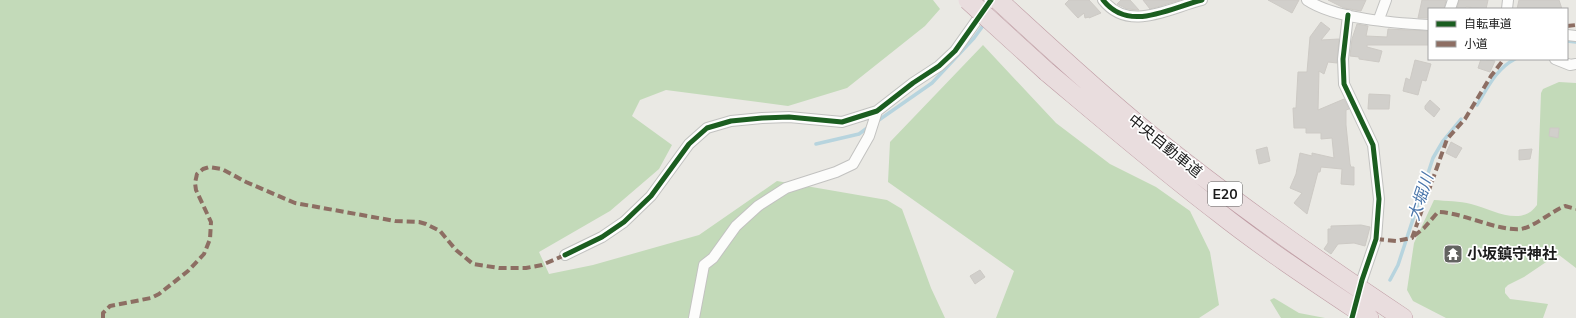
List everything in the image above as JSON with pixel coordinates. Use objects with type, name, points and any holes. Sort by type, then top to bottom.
[{"type":"highway","name":"中央自動車道","points":[[968,0],[1047,72],[1130,142],[1218,213],[1295,269],[1369,318]]},
{"type":"highway","name":"中央自動車道","points":[[998,0],[1059,56],[1143,129],[1230,198],[1306,254],[1403,318]]},
{"type":"street","points":[[565,255],[602,237],[624,222],[651,196],[689,144],[707,128],[731,121],[762,118],[789,117],[842,122],[876,111],[913,83],[939,66],[955,51],[991,0]]},
{"type":"street","points":[[1103,0],[1116,12],[1129,17],[1148,16],[1202,0]]},
{"type":"street","points":[[1307,0],[1316,6],[1348,15],[1379,19],[1395,23],[1428,25]]},
{"type":"street","points":[[1379,19],[1386,0]]},
{"type":"street","points":[[1348,15],[1343,59],[1344,84],[1373,145],[1380,199],[1376,239],[1362,280]]},
{"type":"street","points":[[1558,60],[1570,64],[1576,64]]},
{"type":"street","points":[[694,318],[704,265],[713,258],[736,226],[758,206],[786,188],[836,172],[853,164],[869,136],[876,111]]},
{"type":"green space","points":[[0,0],[933,0],[940,9],[925,26],[847,88],[788,106],[666,90],[640,100],[632,116],[672,145],[659,169],[610,211],[539,252],[549,274],[593,265],[699,235],[777,181],[887,200],[902,209],[931,288],[945,318],[0,318]]},
{"type":"green space","points":[[983,45],[1056,123],[1110,164],[1156,187],[1190,211],[1210,252],[1219,305],[1199,318],[996,318],[1014,271],[888,182],[890,142]]},
{"type":"green space","points":[[1559,82],[1576,83],[1576,268],[1559,255],[1555,256],[1505,288],[1505,293],[1510,299],[1548,304],[1543,318],[1446,318],[1413,301],[1407,290],[1414,243],[1434,200],[1467,203],[1497,213],[1515,216],[1530,212],[1537,205],[1541,93],[1543,89]]},
{"type":"green space","points":[[1274,298],[1299,313],[1325,318],[1281,318],[1270,300]]},
{"type":"building","points":[[1069,0],[1089,0],[1101,13],[1085,18],[1084,13],[1078,18],[1065,4]]},
{"type":"building","points":[[1121,0],[1130,0],[1139,10],[1127,9],[1117,4]]},
{"type":"building","points":[[1143,0],[1180,0],[1150,9]]},
{"type":"building","points":[[1268,0],[1299,0],[1292,13]]},
{"type":"building","points":[[1328,0],[1366,0],[1361,11],[1344,8]]},
{"type":"building","points":[[1422,0],[1446,0],[1444,8],[1428,8],[1428,18],[1418,18]]},
{"type":"building","points":[[1459,0],[1488,0],[1486,8],[1457,8]]},
{"type":"building","points":[[1519,0],[1559,0],[1562,8],[1517,8]]},
{"type":"building","points":[[1321,22],[1330,29],[1321,40],[1339,39],[1337,63],[1328,62],[1324,74],[1319,71],[1318,110],[1344,99],[1349,109],[1346,110],[1346,125],[1350,164],[1351,167],[1354,167],[1354,185],[1341,184],[1342,169],[1321,167],[1320,172],[1318,172],[1307,214],[1294,203],[1302,193],[1290,188],[1296,174],[1300,153],[1312,156],[1312,153],[1334,158],[1332,138],[1321,139],[1321,133],[1306,133],[1306,128],[1294,128],[1293,108],[1296,108],[1298,72],[1307,72],[1310,37]]},
{"type":"building","points":[[1357,24],[1368,26],[1366,36],[1387,37],[1388,29],[1428,31],[1428,45],[1367,45],[1367,47],[1382,51],[1379,62],[1350,56],[1352,39]]},
{"type":"building","points":[[1415,60],[1431,64],[1426,81],[1422,80],[1418,95],[1403,91],[1406,78],[1410,80]]},
{"type":"building","points":[[1481,60],[1495,61],[1490,72],[1478,68]]},
{"type":"building","points":[[1369,94],[1390,95],[1389,109],[1368,109]]},
{"type":"building","points":[[1430,100],[1440,109],[1434,117],[1425,109],[1425,106]]},
{"type":"building","points":[[1550,128],[1559,128],[1558,138],[1549,136]]},
{"type":"building","points":[[1451,142],[1462,148],[1456,158],[1446,153]]},
{"type":"building","points":[[1267,147],[1270,161],[1259,164],[1256,150]]},
{"type":"building","points":[[1532,149],[1530,159],[1519,160],[1519,150]]},
{"type":"building","points":[[1361,225],[1370,227],[1365,246],[1354,243],[1338,244],[1331,254],[1324,249],[1328,243],[1328,229],[1331,229],[1331,226]]},
{"type":"building","points":[[1450,244],[1462,248],[1454,265],[1446,262],[1448,256],[1446,255]]},
{"type":"building","points":[[980,270],[985,277],[975,284],[970,276]]},
{"type":"waterway","points":[[876,122],[932,83],[974,38],[985,23]]},
{"type":"waterway","name":"大堀川","points":[[1568,41],[1576,42]]},
{"type":"waterway","name":"大堀川","points":[[1477,105],[1498,73],[1513,60]]},
{"type":"waterway","name":"大堀川","points":[[1390,280],[1398,265],[1433,158],[1443,141],[1461,119]]},
{"type":"waterway","points":[[816,144],[859,134],[870,126]]},
{"type":"marked path","points":[[1568,26],[1576,25]]},
{"type":"marked path","points":[[1376,239],[1396,241],[1412,238],[1447,139],[1465,119],[1491,76],[1503,60]]},
{"type":"marked path","points":[[103,318],[103,313],[110,306],[151,298],[159,294],[188,271],[204,254],[210,239],[211,222],[196,190],[195,183],[197,174],[203,169],[209,167],[222,169],[246,182],[295,203],[395,221],[419,222],[426,224],[440,231],[456,250],[473,264],[499,268],[526,268],[542,265],[565,255]]},
{"type":"marked path","points":[[1414,236],[1424,228],[1438,212],[1459,215],[1491,225],[1511,229],[1521,229],[1532,225],[1565,206],[1576,209]]},
{"type":"cycle path","points":[[565,255],[602,237],[624,222],[651,196],[689,144],[707,128],[731,121],[762,118],[789,117],[842,122],[877,111],[913,83],[939,66],[955,51],[991,0]]},
{"type":"cycle path","points":[[1103,0],[1113,10],[1125,15],[1137,17],[1163,12],[1202,0]]},
{"type":"cycle path","points":[[1348,15],[1343,59],[1344,84],[1373,145],[1379,199],[1376,239],[1362,280],[1352,318]]},
{"type":"place","name":"小坂鎮守神社","points":[[1453,254]]}]
